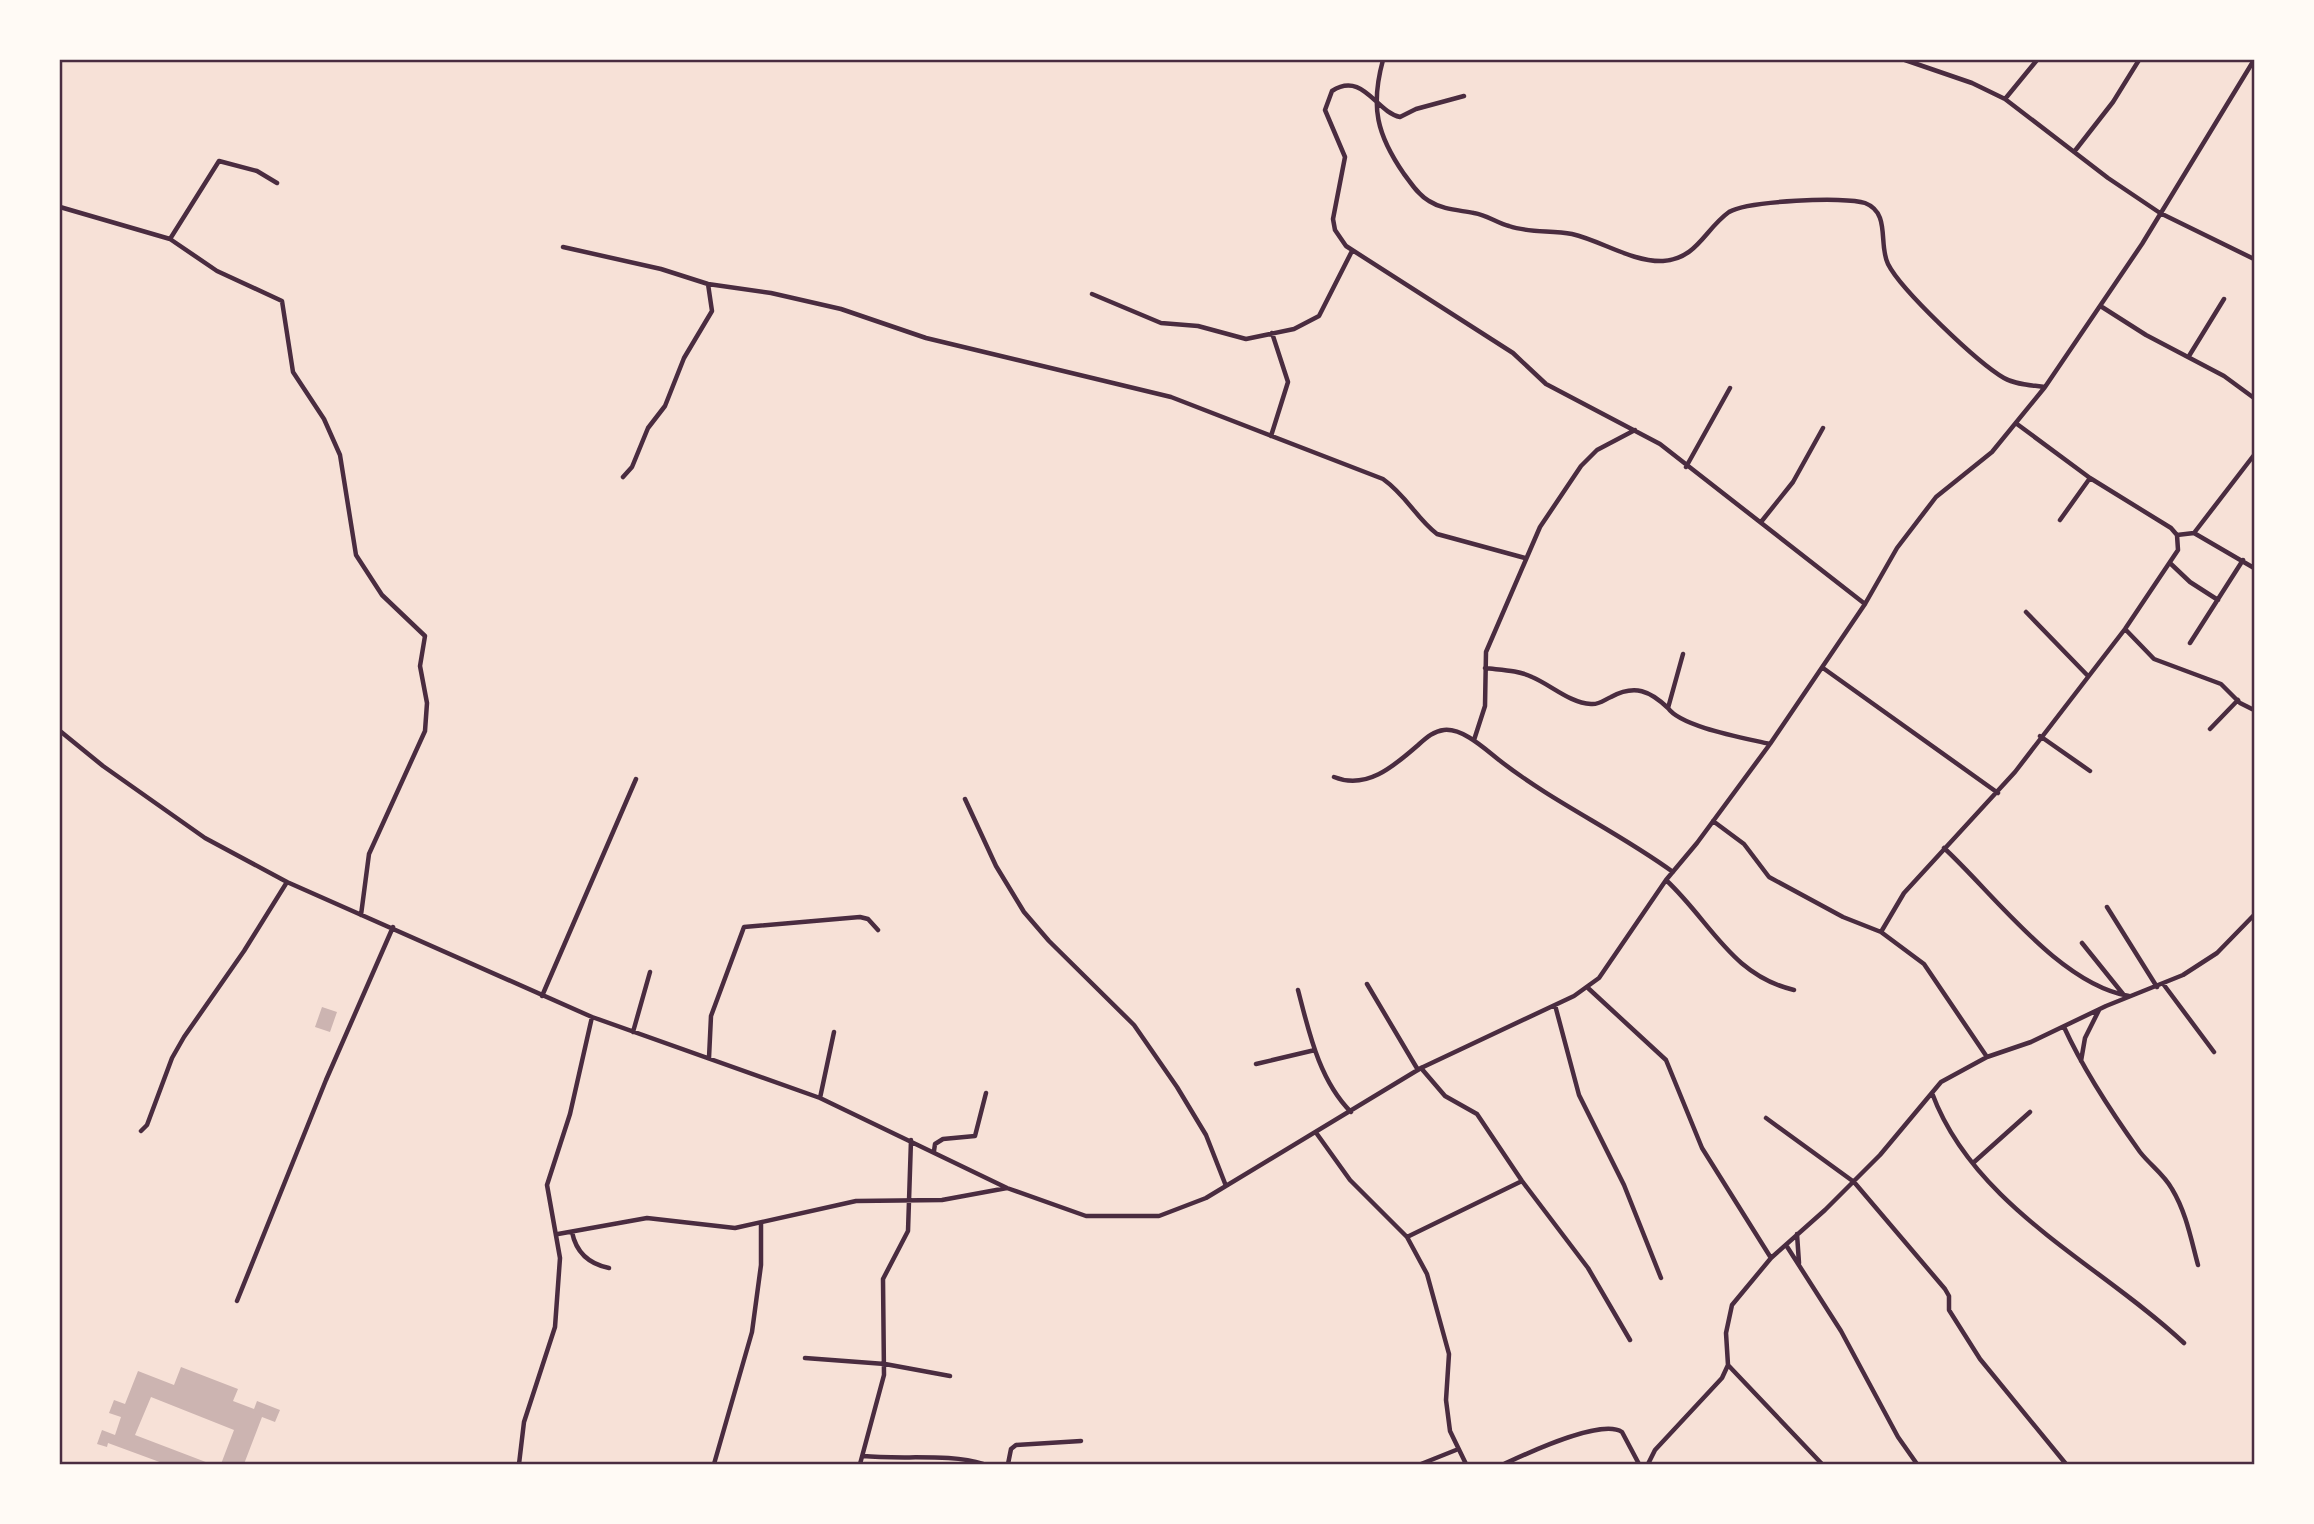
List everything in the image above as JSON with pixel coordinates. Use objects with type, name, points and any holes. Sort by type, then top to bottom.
[{"type":"street","points":[[1383,60],[1377,99],[1384,145],[1415,189],[1428,201],[1458,212],[1488,217],[1508,226],[1570,234],[1647,260],[1665,261],[1688,253],[1725,216],[1738,209],[1779,202],[1854,200],[1867,204],[1879,215],[1888,265],[1913,299],[2002,377],[2045,387]]},
{"type":"street","points":[[1905,60],[1972,83],[2005,99],[2160,213],[2255,259]]},
{"type":"street","points":[[2005,99],[2037,60]]},
{"type":"street","points":[[2074,152],[2113,102],[2139,60]]},
{"type":"street","points":[[60,731],[103,766],[205,838],[287,882],[542,996],[592,1017],[820,1098],[1007,1188],[1086,1216],[1154,1217],[1190,1207],[1317,1134],[1419,1069],[1555,1005],[1587,988],[1599,978],[1666,880],[1770,744],[1865,604],[1898,548],[1936,496],[1992,452],[2045,387],[2102,307],[2255,60]]},
{"type":"street","points":[[1464,96],[1416,108],[1400,117],[1388,111],[1366,90],[1346,86],[1332,91],[1325,110],[1345,156],[1333,219],[1335,230],[1352,251],[1513,353],[1546,384],[1660,444],[1686,467],[1865,604]]},
{"type":"street","points":[[170,239],[219,161],[257,171],[277,183]]},
{"type":"street","points":[[60,207],[170,239],[217,271],[282,301],[293,372],[324,419],[340,455],[356,555],[382,595],[425,636],[421,666],[427,710],[425,731],[369,854],[361,915]]},
{"type":"street","points":[[563,247],[661,269],[708,284],[771,292],[841,309],[926,338],[1171,397],[1383,479],[1408,499],[1426,526],[1437,534],[1525,558]]},
{"type":"street","points":[[1092,294],[1161,323],[1198,326],[1246,339],[1305,325],[1319,316],[1352,251]]},
{"type":"street","points":[[623,477],[632,467],[648,428],[665,406],[684,358],[712,312],[708,284]]},
{"type":"street","points":[[2189,356],[2224,299]]},
{"type":"street","points":[[2102,307],[2164,345],[2189,356],[2255,398]]},
{"type":"street","points":[[1271,436],[1288,382],[1272,333]]},
{"type":"street","points":[[1686,467],[1730,388]]},
{"type":"street","points":[[2017,424],[2090,478],[2177,535],[2194,533],[2255,568]]},
{"type":"street","points":[[1761,522],[1793,482],[1823,428]]},
{"type":"street","points":[[1474,740],[1485,706],[1485,668],[1494,631],[1540,527],[1581,466],[1597,450],[1635,430]]},
{"type":"street","points":[[2194,533],[2255,455]]},
{"type":"street","points":[[2060,520],[2090,478]]},
{"type":"street","points":[[1881,932],[1904,893],[1977,810],[1998,793],[2125,629],[2171,564],[2178,550],[2177,535]]},
{"type":"street","points":[[2190,643],[2243,560]]},
{"type":"street","points":[[2171,564],[2190,582],[2218,600]]},
{"type":"street","points":[[2026,612],[2088,676]]},
{"type":"street","points":[[2125,629],[2154,659],[2221,684],[2238,700],[2255,710]]},
{"type":"street","points":[[1668,708],[1683,654]]},
{"type":"street","points":[[1485,668],[1516,671],[1533,677],[1581,703],[1596,704],[1614,695],[1638,690],[1653,694],[1674,716],[1687,723],[1770,744]]},
{"type":"street","points":[[1822,668],[1998,793]]},
{"type":"street","points":[[2210,729],[2238,700]]},
{"type":"street","points":[[1334,777],[1348,783],[1370,779],[1439,731],[1452,730],[1474,740],[1546,794],[1648,853],[1674,872]]},
{"type":"street","points":[[2040,736],[2090,771]]},
{"type":"street","points":[[542,996],[636,779]]},
{"type":"street","points":[[965,799],[996,866],[1024,912],[1049,941],[1134,1025],[1177,1087],[1206,1135],[1226,1186]]},
{"type":"street","points":[[1713,821],[1744,844],[1769,877],[1843,917],[1881,932],[1924,964],[1987,1057]]},
{"type":"street","points":[[1944,848],[2042,947],[2087,979],[2132,996]]},
{"type":"street","points":[[1666,880],[1690,903],[1718,941],[1746,970],[1765,982],[1794,990]]},
{"type":"street","points":[[141,1131],[147,1125],[172,1058],[184,1037],[244,951],[287,882]]},
{"type":"street","points":[[2107,907],[2157,987]]},
{"type":"street","points":[[1648,1465],[1655,1451],[1712,1391],[1728,1365],[1726,1333],[1732,1305],[1770,1258],[1854,1182],[1941,1082],[1987,1057],[2031,1042],[2099,1010],[2164,985],[2199,967],[2255,915]]},
{"type":"street","points":[[709,1058],[711,1016],[744,927],[860,917],[878,930]]},
{"type":"street","points":[[237,1301],[326,1080],[393,928]]},
{"type":"street","points":[[2082,943],[2124,995]]},
{"type":"street","points":[[633,1032],[650,972]]},
{"type":"street","points":[[1367,984],[1419,1069],[1445,1096],[1477,1114],[1521,1181],[1588,1268],[1630,1340]]},
{"type":"street","points":[[2164,985],[2214,1052]]},
{"type":"street","points":[[1587,988],[1666,1060],[1702,1148],[1770,1258]]},
{"type":"street","points":[[1298,990],[1315,1050],[1336,1095],[1351,1112]]},
{"type":"street","points":[[1555,1005],[1579,1095],[1616,1167],[1661,1278]]},
{"type":"street","points":[[2081,1061],[2085,1038],[2099,1010]]},
{"type":"street","points":[[519,1465],[524,1422],[555,1327],[560,1258],[558,1234],[547,1185],[570,1114],[592,1017]]},
{"type":"street","points":[[2064,1027],[2081,1061],[2142,1155],[2172,1188],[2189,1228],[2198,1265]]},
{"type":"street","points":[[820,1098],[834,1032]]},
{"type":"street","points":[[1255,1064],[1315,1050]]},
{"type":"street","points":[[1931,1092],[1942,1120],[1993,1186],[2062,1250],[2110,1282],[2184,1343]]},
{"type":"street","points":[[934,1151],[935,1144],[943,1139],[975,1136],[980,1128],[986,1093]]},
{"type":"street","points":[[1973,1163],[2030,1112]]},
{"type":"street","points":[[1766,1118],[1854,1182],[1945,1289],[1949,1296],[1949,1310],[1980,1359],[2066,1465]]},
{"type":"street","points":[[1317,1134],[1350,1180],[1407,1237],[1427,1274],[1447,1340],[1450,1373],[1446,1412],[1456,1450],[1466,1465]]},
{"type":"street","points":[[860,1465],[885,1364],[883,1279],[908,1231],[911,1140]]},
{"type":"street","points":[[1407,1237],[1521,1181]]},
{"type":"street","points":[[558,1234],[647,1218],[735,1228],[856,1201],[942,1200],[1007,1188]]},
{"type":"street","points":[[714,1465],[752,1332],[761,1265],[761,1223]]},
{"type":"street","points":[[572,1232],[574,1243],[582,1254],[599,1266],[609,1268]]},
{"type":"street","points":[[1797,1234],[1799,1268]]},
{"type":"street","points":[[1786,1245],[1841,1331],[1898,1437],[1917,1465]]},
{"type":"street","points":[[805,1357],[885,1364],[950,1376]]},
{"type":"street","points":[[1728,1365],[1822,1465]]},
{"type":"street","points":[[1504,1465],[1558,1441],[1608,1427],[1622,1432],[1639,1465]]},
{"type":"street","points":[[1008,1465],[1011,1449],[1016,1446],[1081,1441]]},
{"type":"street","points":[[1422,1465],[1456,1450]]},
{"type":"street","points":[[863,1456],[903,1460],[961,1459],[984,1465]]},
{"type":"building","points":[[322,1007],[337,1012],[330,1032],[315,1027]]},
{"type":"building","points":[[181,1367],[238,1389],[233,1401],[254,1409],[257,1401],[280,1410],[275,1422],[262,1417],[244,1464],[221,1464],[234,1430],[151,1397],[135,1435],[211,1464],[165,1464],[108,1443],[107,1447],[97,1444],[102,1430],[115,1435],[121,1417],[109,1413],[114,1400],[125,1404],[138,1371],[174,1385]]}]
